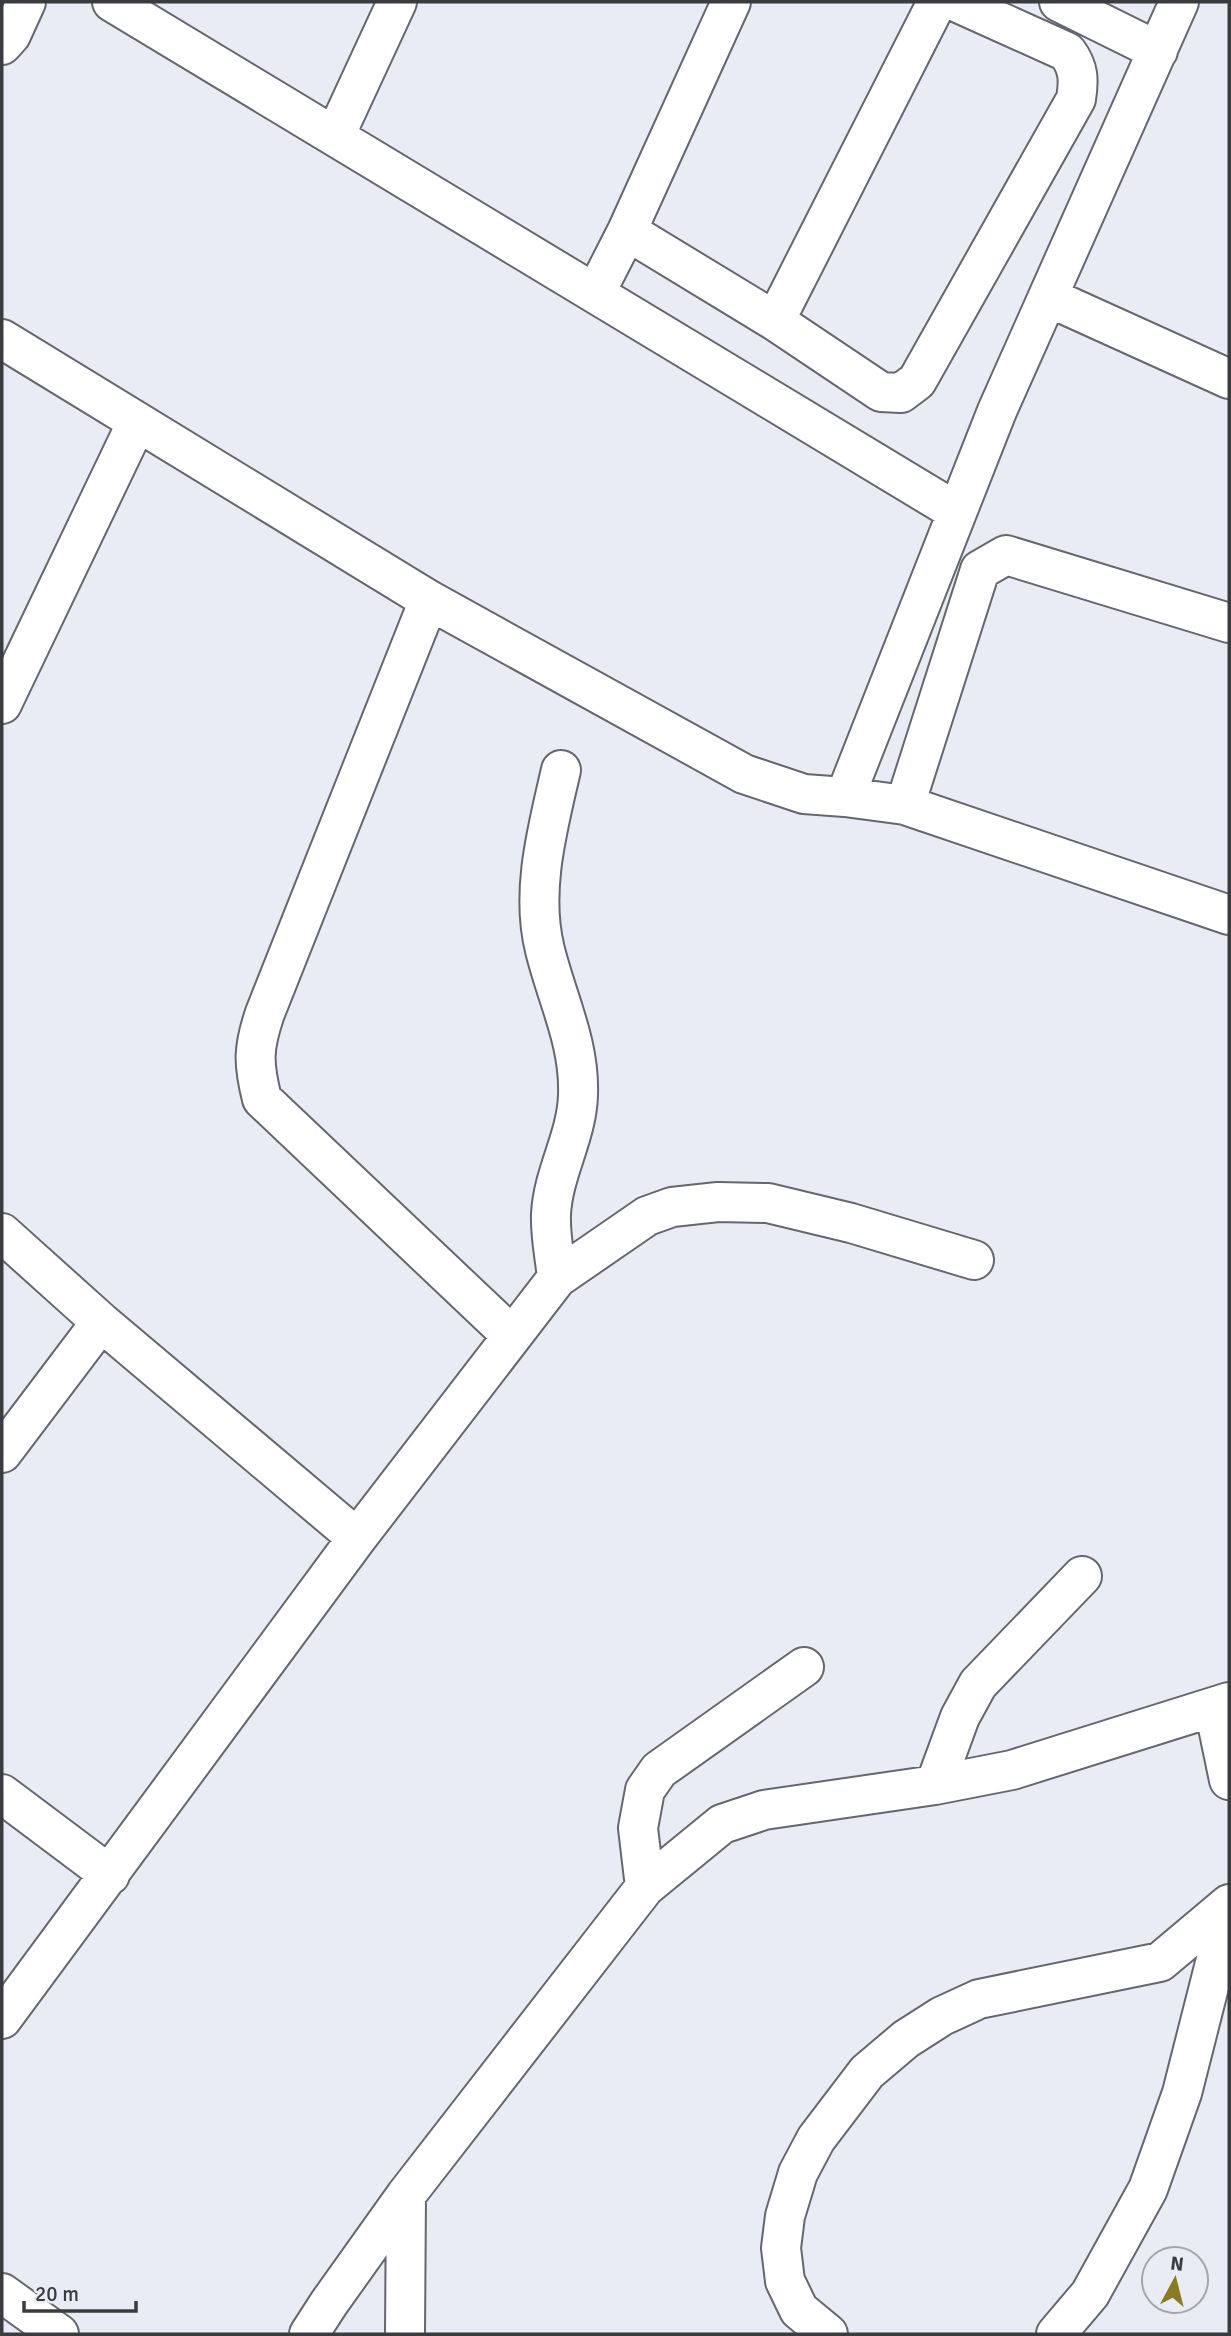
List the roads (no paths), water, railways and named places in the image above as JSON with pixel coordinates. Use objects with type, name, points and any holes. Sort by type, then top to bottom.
[{"type":"street","points":[[2,45],[11,35],[26,2]]},
{"type":"street","points":[[112,2],[957,512]]},
{"type":"street","points":[[335,136],[397,2]]},
{"type":"street","points":[[596,292],[627,231],[731,2]]},
{"type":"street","points":[[775,321],[937,2]]},
{"type":"street","points":[[627,231],[775,321],[881,392],[901,393],[917,381],[1076,99],[1079,78],[1075,62],[1067,52],[956,2]]},
{"type":"street","points":[[1059,2],[1158,51]]},
{"type":"street","points":[[845,797],[997,411],[1179,2]]},
{"type":"street","points":[[1048,297],[1229,379]]},
{"type":"street","points":[[2,339],[429,600],[744,774],[804,794],[905,805],[1229,915]]},
{"type":"street","points":[[2,704],[137,422]]},
{"type":"street","points":[[905,805],[980,570],[1006,555],[1229,623]]},
{"type":"street","points":[[429,600],[265,1013],[257,1037],[254,1067],[262,1099],[511,1335]]},
{"type":"street","points":[[557,1278],[551,1213],[555,1190],[576,1121],[578,1094],[577,1061],[572,1032],[544,948],[541,912],[545,838],[561,770]]},
{"type":"street","points":[[2,2020],[357,1538],[557,1278],[647,1216],[672,1207],[718,1202],[768,1203],[851,1223],[974,1260]]},
{"type":"street","points":[[2,1233],[101,1321],[357,1538]]},
{"type":"street","points":[[2,1453],[101,1321]]},
{"type":"street","points":[[935,1785],[960,1717],[978,1684],[1082,1576]]},
{"type":"street","points":[[645,1887],[638,1828],[645,1790],[659,1770],[804,1667]]},
{"type":"street","points":[[309,2334],[328,2303],[406,2195],[645,1887],[722,1824],[764,1810],[935,1785],[1012,1770],[1222,1705],[1229,1780]]},
{"type":"street","points":[[2,1794],[110,1875]]},
{"type":"street","points":[[828,2334],[799,2310],[785,2281],[780,2248],[785,2216],[798,2173],[816,2139],[867,2073],[906,2039],[942,2016],[979,2000],[1160,1962],[1229,1906]]},
{"type":"street","points":[[1056,2334],[1090,2294],[1148,2189],[1182,2093],[1229,1906]]},
{"type":"street","points":[[404,2334],[406,2195]]},
{"type":"street","points":[[2,2293],[59,2334]]}]
